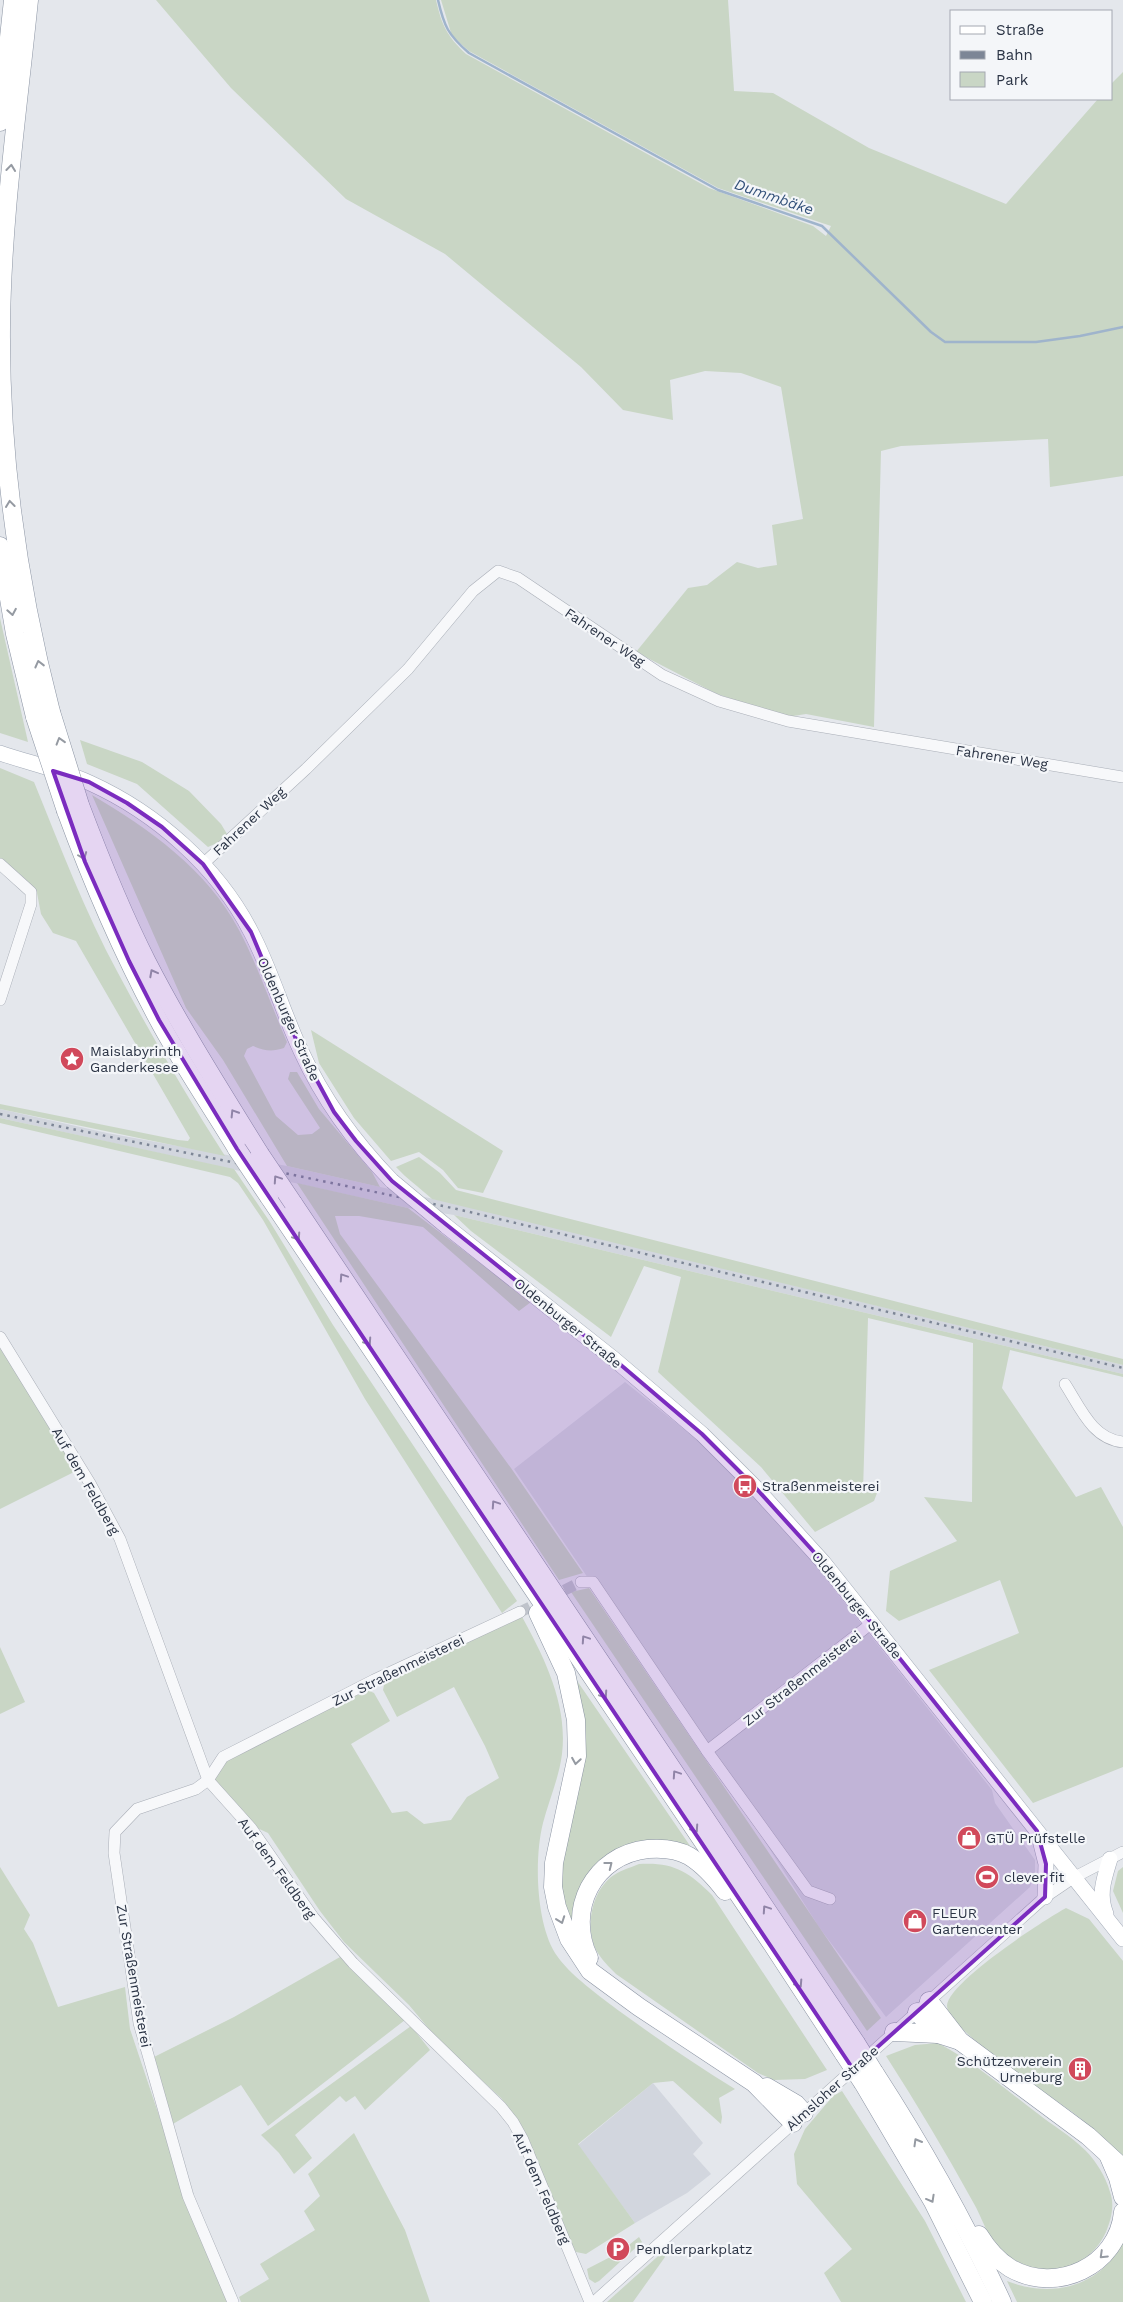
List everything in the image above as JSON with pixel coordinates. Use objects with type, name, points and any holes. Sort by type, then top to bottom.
[{"type":"highway","points":[[0,122],[13,0]]},
{"type":"highway","points":[[29,0],[7,205],[1,327],[2,390],[7,478],[16,547],[43,714]]},
{"type":"highway","points":[[0,546],[15,634],[43,714],[104,906],[150,1003],[237,1149],[772,1944],[850,2048]]},
{"type":"highway","points":[[73,808],[147,962],[200,1057],[260,1154],[869,2078],[983,2302]]},
{"type":"highway","points":[[528,1582],[535,1608],[566,1673],[576,1720],[577,1756],[554,1863],[553,1887],[563,1925],[580,1958],[590,1971],[608,1985],[754,2082],[798,2118]]},
{"type":"highway","points":[[608,1985],[585,1948],[580,1918],[583,1901],[590,1886],[601,1871],[619,1858],[638,1850],[658,1848],[689,1856],[711,1874],[754,1932],[772,1944]]},
{"type":"highway","points":[[923,2006],[938,2034]]},
{"type":"highway","points":[[923,2006],[960,2041],[1088,2136],[1123,2168]]},
{"type":"highway","points":[[894,2032],[938,2034],[960,2041]]},
{"type":"highway","points":[[869,2078],[900,2112],[968,2232],[1002,2302]]},
{"type":"highway","points":[[1106,2152],[1118,2178],[1123,2197]]},
{"type":"highway","points":[[942,2184],[958,2197],[980,2236],[994,2256],[1010,2268],[1026,2275],[1043,2279],[1066,2278],[1081,2272],[1098,2260],[1117,2237],[1123,2212]]},
{"type":"main road","name":"Oldenburger Straße","points":[[0,753],[89,782],[127,802],[162,827],[203,864],[231,900],[251,932],[301,1051],[334,1112],[356,1142],[392,1181],[615,1360],[702,1434],[754,1486],[823,1562],[1123,1939]]},
{"type":"main road","points":[[1037,1831],[1046,1864],[1045,1897]]},
{"type":"main road","points":[[1110,1923],[1102,1904],[1102,1887],[1116,1856]]},
{"type":"street","name":"Fahrener Weg","points":[[203,864],[306,769],[408,669],[473,591],[498,571],[518,578],[662,675],[719,701],[788,721],[1123,777]]},
{"type":"street","points":[[0,864],[31,892],[31,904],[0,1000]]},
{"type":"street","name":"Auf dem Feldberg","points":[[0,1337],[92,1485],[120,1539],[208,1780],[252,1828],[313,1917],[354,1963],[501,2107],[513,2122],[523,2140],[590,2302]]},
{"type":"street","points":[[1065,1384],[1094,1429],[1116,1442],[1123,1442]]},
{"type":"street","points":[[581,1582],[593,1582],[707,1751],[808,1891],[830,1900]]},
{"type":"street","name":"Zur Straßenmeisterei","points":[[232,2302],[188,2196],[139,2024],[114,1853],[115,1832],[138,1809],[196,1789],[208,1780],[223,1757],[374,1680],[520,1612]]},
{"type":"street","name":"Zur Straßenmeisterei","points":[[707,1751],[872,1623]]},
{"type":"street","points":[[199,1754],[223,1757]]},
{"type":"street","name":"Almsloher Straße","points":[[594,2302],[1045,1897],[1073,1878],[1116,1856]]},
{"type":"highlighted area","points":[[53,771],[89,782],[127,803],[162,827],[203,864],[251,932],[301,1051],[334,1112],[356,1141],[392,1181],[615,1360],[702,1434],[754,1486],[823,1562],[1037,1831],[1046,1864],[1045,1897],[853,2069],[237,1149],[159,1020],[129,961],[85,862]]},
{"type":"shaded area","points":[[0,1109],[107,1133],[287,1166],[478,1209],[1123,1365],[1123,1374],[454,1215],[408,1208],[0,1118]]},
{"type":"shaded area","points":[[625,1382],[705,1446],[785,1527],[992,1790],[995,1803],[1035,1860],[1035,1873],[1030,1887],[886,2017],[819,1927],[762,1837],[635,1652],[584,1572],[514,1469]]},
{"type":"shaded area","points":[[653,2083],[703,2143],[693,2154],[711,2174],[687,2193],[635,2223],[578,2145]]},
{"type":"green space","points":[[156,0],[436,0],[446,30],[454,42],[466,54],[709,188],[813,226],[826,236],[831,226],[718,188],[469,51],[452,36],[441,0],[728,0],[734,91],[773,93],[869,148],[1006,204],[1097,100],[1113,100],[1113,82],[1123,72],[1123,476],[1050,487],[1048,439],[901,446],[881,451],[874,727],[806,714],[787,717],[717,694],[636,652],[688,588],[707,585],[737,562],[758,568],[777,565],[772,525],[803,519],[781,387],[741,373],[705,371],[670,380],[673,420],[623,410],[581,367],[445,254],[346,199],[231,88]]},
{"type":"green space","points":[[0,618],[28,742],[0,733]]},
{"type":"green space","points":[[80,740],[142,762],[189,791],[221,824],[227,834],[217,843],[208,847],[137,784],[87,764]]},
{"type":"green space","points":[[0,768],[34,782],[73,879],[106,950],[170,1066],[225,1156],[0,1109],[0,1104],[178,1140],[188,1141],[190,1138],[76,941],[53,933],[41,914],[37,893],[21,875],[0,858]]},
{"type":"green space","points":[[92,795],[135,822],[175,852],[211,888],[239,930],[287,1042],[284,1048],[276,1050],[265,1050],[253,1046],[247,1049],[244,1056],[276,1116],[298,1135],[312,1134],[320,1128],[288,1079],[290,1072],[297,1072],[319,1109],[372,1172],[380,1187],[287,1166],[223,1060],[186,1008]]},
{"type":"green space","points":[[311,1030],[503,1151],[483,1193],[458,1188],[443,1170],[419,1152],[391,1161],[354,1118],[319,1063]]},
{"type":"green space","points":[[0,1118],[234,1169],[270,1222],[333,1325],[517,1601],[502,1613],[365,1399],[263,1220],[238,1183],[230,1177],[0,1123]]},
{"type":"green space","points":[[419,1157],[440,1173],[456,1190],[1123,1359],[1123,1365],[432,1199],[396,1167]]},
{"type":"green space","points":[[297,1183],[408,1208],[531,1302],[519,1311],[423,1227],[359,1216],[335,1216],[340,1234],[511,1468],[583,1573],[559,1580]]},
{"type":"green space","points":[[454,1215],[1123,1374],[1123,1377],[1010,1350],[1002,1388],[1076,1497],[1101,1487],[1123,1527],[1123,1767],[1033,1803],[929,1670],[1019,1633],[1000,1580],[899,1621],[886,1611],[890,1571],[957,1541],[924,1497],[972,1502],[973,1343],[868,1318],[863,1492],[877,1493],[874,1501],[815,1532],[761,1467],[658,1372],[681,1277],[644,1266],[611,1337],[471,1231]]},
{"type":"green space","points":[[0,1348],[78,1470],[0,1509]]},
{"type":"green space","points":[[589,1588],[881,2018],[867,2031],[571,1592]]},
{"type":"green space","points":[[521,1615],[546,1664],[558,1699],[563,1735],[561,1763],[543,1823],[538,1854],[540,1907],[549,1940],[561,1961],[595,1993],[664,2043],[735,2089],[719,2098],[722,2117],[721,2124],[673,2081],[653,2083],[578,2144],[635,2223],[586,2254],[576,2252],[572,2248],[511,2111],[501,2098],[439,2041],[409,2005],[344,1942],[320,1911],[268,1833],[253,1826],[214,1781],[216,1772],[228,1757],[365,1689],[374,1693],[390,1721],[351,1744],[392,1813],[407,1811],[424,1824],[451,1820],[467,1797],[499,1778],[485,1746],[454,1687],[397,1717],[383,1690],[385,1680]]},
{"type":"green space","points":[[0,1647],[25,1702],[0,1714]]},
{"type":"green space","points":[[571,1672],[697,1856],[674,1844],[585,1879],[578,1891],[570,1929],[559,1887],[565,1829],[573,1803]]},
{"type":"green space","points":[[639,1864],[661,1865],[679,1870],[695,1880],[712,1895],[827,2070],[805,2079],[774,2080],[758,2073],[616,1974],[608,1966],[596,1950],[591,1932],[592,1911],[595,1901],[604,1884],[611,1877]]},
{"type":"green space","points":[[0,1867],[30,1915],[24,1929],[33,1943],[58,2007],[125,1987],[130,2029],[194,2220],[227,2302],[0,2302]]},
{"type":"green space","points":[[1123,1867],[1123,1913],[1113,1891],[1118,1871]]},
{"type":"green space","points":[[1066,1908],[1089,1919],[1123,1961],[1123,2161],[1080,2118],[983,2047],[952,2017],[947,2006],[951,1996],[979,1968],[1019,1938]]},
{"type":"green space","points":[[340,1957],[405,2020],[268,2126],[241,2085],[171,2125],[152,2058],[234,2017]]},
{"type":"green space","points":[[411,2026],[430,2050],[365,2110],[355,2096],[346,2102],[340,2096],[295,2135],[312,2158],[294,2174],[279,2153],[261,2135]]},
{"type":"green space","points":[[938,2043],[977,2067],[1068,2135],[1097,2164],[1110,2192],[1112,2212],[1106,2232],[1097,2247],[1085,2258],[1072,2265],[1057,2269],[1027,2266],[1012,2259],[991,2238],[952,2165],[886,2056],[915,2045]]},
{"type":"green space","points":[[842,2091],[925,2221],[966,2302],[841,2302],[824,2273],[852,2249],[797,2184],[794,2154],[805,2129],[833,2096]]},
{"type":"green space","points":[[354,2133],[405,2230],[430,2302],[241,2302],[239,2297],[269,2279],[260,2264],[315,2230],[304,2211],[320,2196],[308,2174]]},
{"type":"green space","points":[[639,2237],[642,2242],[599,2281],[595,2283],[589,2279],[587,2269],[620,2252]]},
{"type":"green space","points":[[1123,2242],[1123,2302],[1017,2302],[1007,2281],[1041,2289],[1073,2285],[1088,2279],[1102,2270]]},
{"type":"green space","points":[[666,2249],[665,2257],[633,2302],[607,2302]]},
{"type":"waterway","name":"Dummbäke","points":[[438,0],[442,17],[448,30],[456,41],[469,53],[718,190],[822,226],[931,332],[945,342],[1036,342],[1080,336],[1123,327]]},
{"type":"tunnel","points":[[520,1612],[581,1582]]},
{"type":"railway","points":[[0,1114],[457,1209],[1123,1368]]},
{"type":"place","name":"Maislabyrinth Ganderkesee","points":[[72,1059]]},
{"type":"place","name":"Straßenmeisterei","points":[[745,1486]]},
{"type":"place","name":"GTÜ Prüfstelle","points":[[969,1838]]},
{"type":"place","name":"clever fit","points":[[987,1877]]},
{"type":"place","name":"FLEUR Gartencenter","points":[[915,1921]]},
{"type":"place","name":"Schützenverein Urneburg","points":[[1080,2069]]},
{"type":"place","name":"Pendlerparkplatz","points":[[618,2249]]}]
